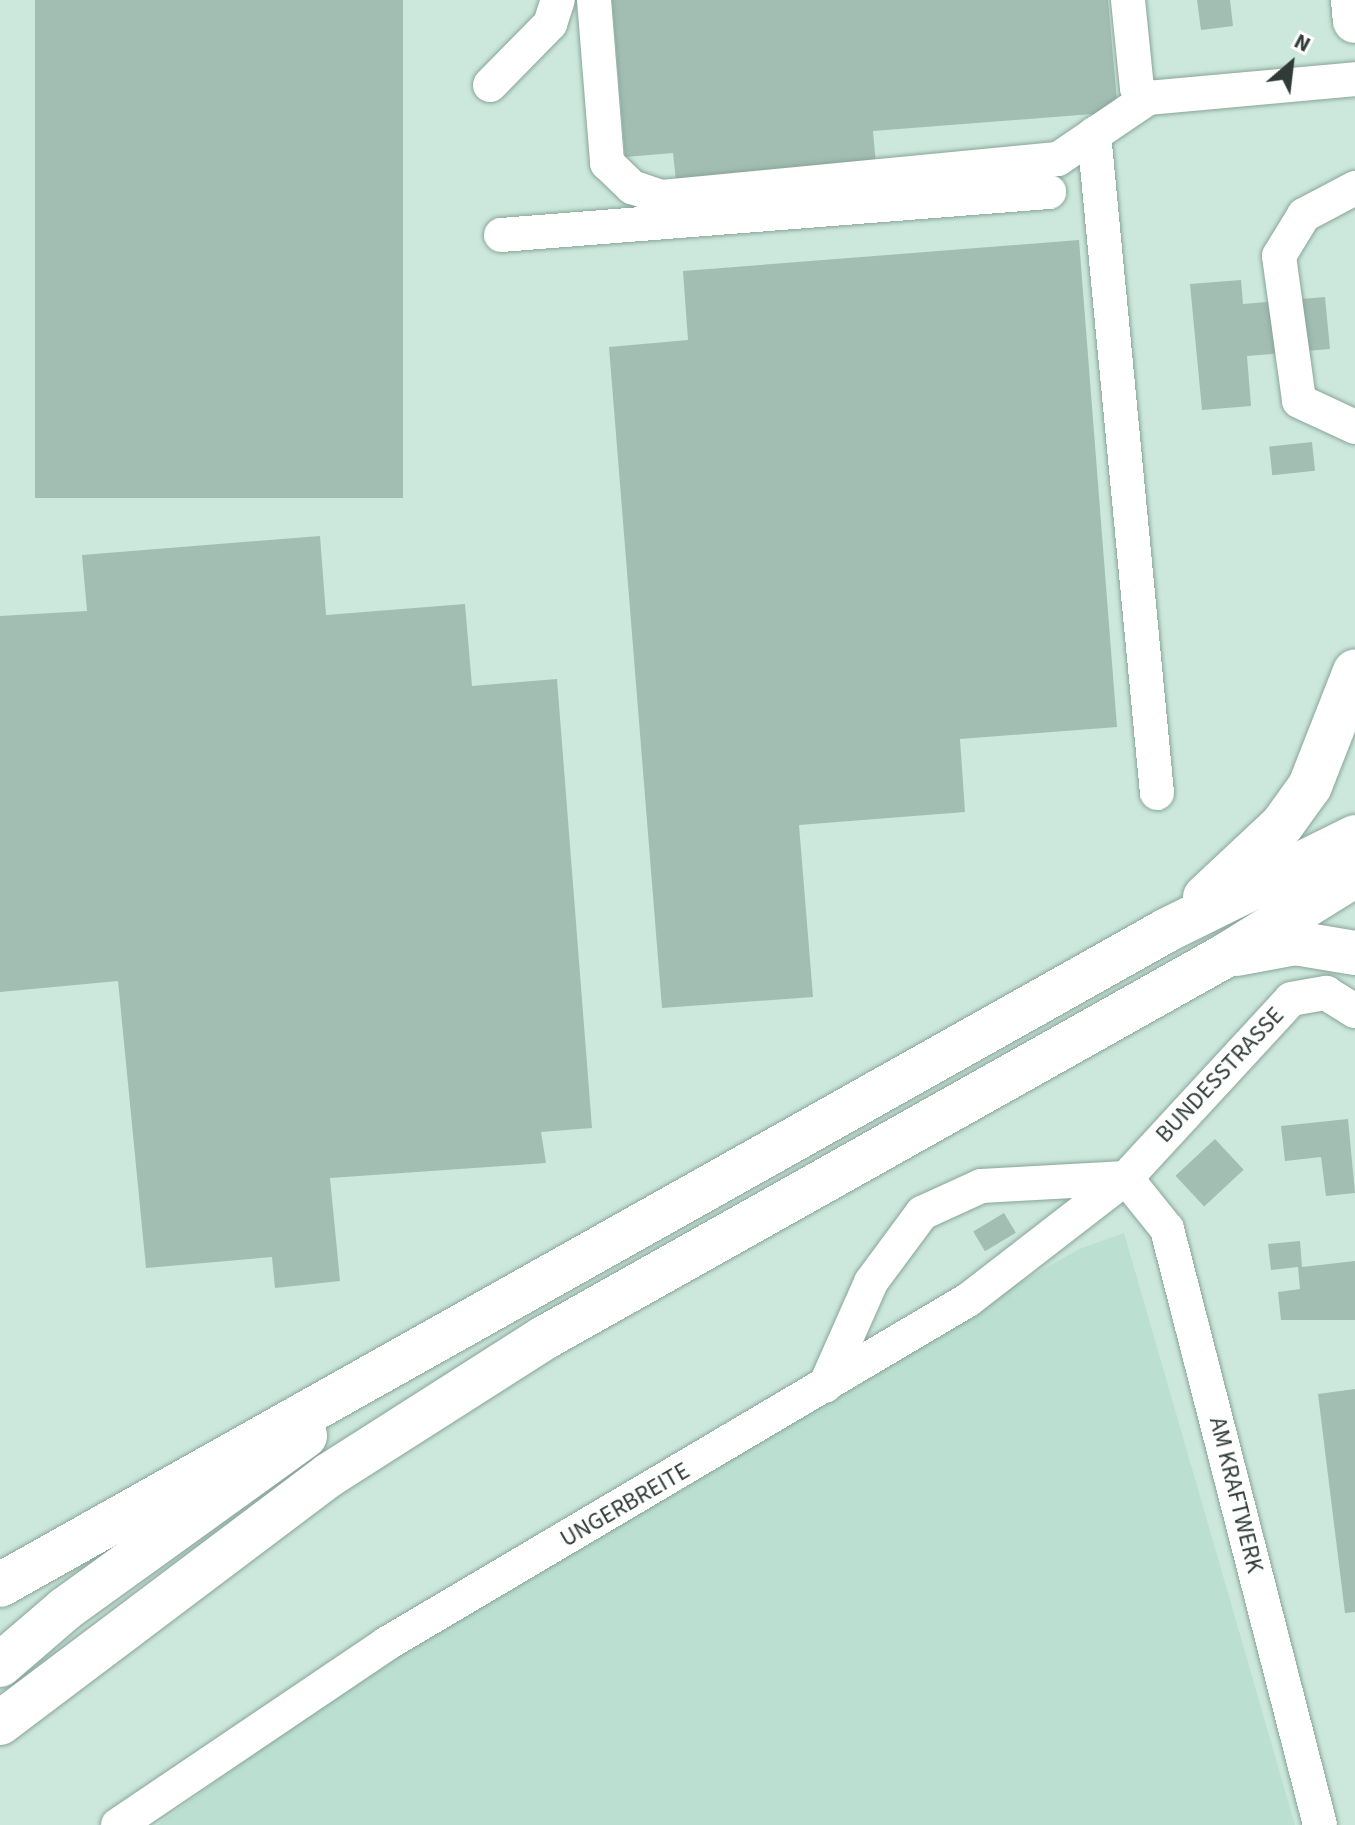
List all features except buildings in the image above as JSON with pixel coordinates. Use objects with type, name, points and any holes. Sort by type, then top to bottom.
[{"type":"main road","points":[[1353,0],[1355,21]]},
{"type":"main road","points":[[1167,930],[1282,825],[1333,737],[1355,671]]},
{"type":"main road","points":[[0,1585],[396,1366],[1167,930],[1355,837]]},
{"type":"main road","points":[[0,1723],[329,1475],[544,1338],[1223,957],[1355,875]]},
{"type":"main road","points":[[1223,957],[1295,943],[1355,953]]},
{"type":"main road","points":[[0,1665],[396,1366]]},
{"type":"street","points":[[490,85],[550,24],[558,0]]},
{"type":"street","points":[[594,0],[607,163],[632,187],[661,197],[1058,159],[1148,98],[1355,79]]},
{"type":"street","points":[[1128,0],[1137,88],[1148,98]]},
{"type":"street","points":[[1094,134],[1157,793]]},
{"type":"street","points":[[1355,188],[1304,215],[1279,256],[1299,401],[1355,427]]},
{"type":"street","points":[[501,235],[1049,192]]},
{"type":"street","name":"BUNDESSTRASSE","points":[[1126,1178],[1251,1034],[1291,999],[1326,993],[1355,1011]]},
{"type":"street","points":[[825,1386],[871,1282],[922,1213],[981,1186],[1126,1178]]},
{"type":"street","name":"UNGERBREITE","points":[[118,1825],[386,1644],[968,1300],[1126,1178]]},
{"type":"street","name":"AM KRAFTWERK","points":[[1126,1178],[1167,1229],[1320,1825]]},
{"type":"shaded area","points":[[1124,1233],[1295,1825],[157,1825],[417,1635],[876,1364],[1079,1249]]}]
